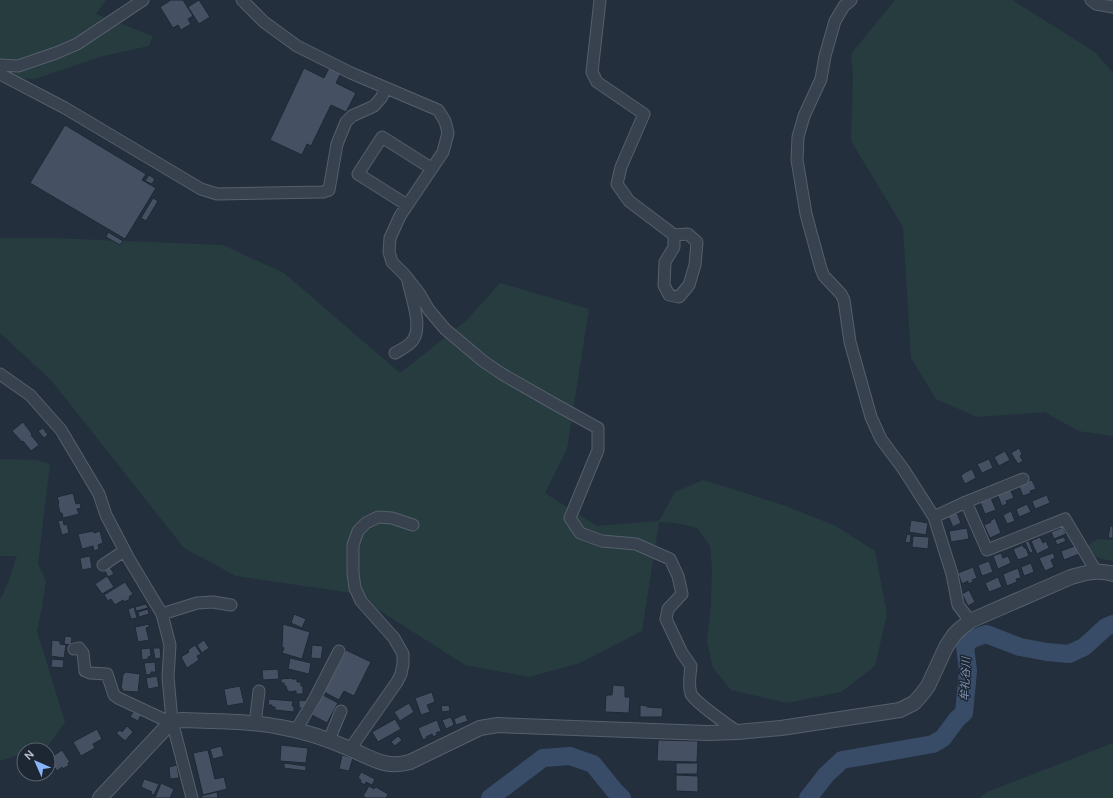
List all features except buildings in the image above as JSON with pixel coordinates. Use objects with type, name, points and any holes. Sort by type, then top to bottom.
[{"type":"street","points":[[0,65],[18,66],[77,44],[143,0]]},
{"type":"street","points":[[242,0],[264,22],[297,46],[386,88],[438,110],[446,121],[448,133],[443,152],[400,216],[390,238],[389,252],[392,262],[406,276],[419,293],[429,310],[445,329],[482,361],[502,374],[598,428],[598,450],[570,518],[580,533],[602,541],[636,544],[670,559],[678,576],[682,594],[668,609],[666,618],[682,653],[691,666],[689,683],[692,696],[738,732]]},
{"type":"street","points":[[600,0],[592,72],[597,82],[644,114],[621,167],[616,184],[629,201],[674,234],[688,234],[697,242],[695,265],[689,285],[679,297],[669,296],[664,285],[665,262],[674,247],[674,234]]},
{"type":"street","points":[[851,0],[844,6],[835,21],[825,56],[821,79],[804,116],[798,137],[797,160],[806,214],[824,276],[841,294],[844,300],[850,342],[871,417],[882,439],[934,517],[952,574],[958,604],[970,621]]},
{"type":"street","points":[[1091,0],[1096,4],[1113,7]]},
{"type":"street","points":[[0,74],[65,108],[201,189],[217,194],[323,192],[329,190],[337,144],[346,122],[352,116],[374,106],[381,98],[386,88]]},
{"type":"street","points":[[407,205],[358,174],[382,137],[432,168]]},
{"type":"street","points":[[395,352],[404,348],[413,340],[416,334],[418,322],[406,276]]},
{"type":"street","points":[[0,374],[30,395],[61,430],[99,494],[106,515],[124,551],[162,614],[170,645],[168,677],[172,721],[192,798]]},
{"type":"street","points":[[934,517],[966,502],[1023,479]]},
{"type":"street","points":[[966,502],[987,550],[1065,519],[1096,571]]},
{"type":"street","points":[[350,749],[397,682],[401,674],[403,664],[403,654],[398,644],[361,601],[355,588],[353,573],[353,545],[358,531],[366,523],[378,517],[392,518],[412,526]]},
{"type":"street","points":[[103,564],[124,551]]},
{"type":"street","points":[[74,649],[79,648],[83,653],[85,671],[90,673],[107,674],[114,695],[162,719],[172,721],[183,720],[279,726],[329,740],[379,762],[390,765],[400,765],[410,762],[480,728],[498,725],[699,733],[738,732],[781,728],[900,710],[914,703],[922,694],[928,686],[946,647],[954,635],[970,621],[1071,577],[1086,572],[1096,571],[1113,574]]},
{"type":"street","points":[[162,614],[197,603],[213,602],[231,605]]},
{"type":"street","points":[[296,730],[315,698],[339,651]]},
{"type":"street","points":[[255,724],[259,691]]},
{"type":"street","points":[[329,740],[341,711]]},
{"type":"street","points":[[100,798],[172,721]]},
{"type":"green space","points":[[0,0],[106,0],[96,14],[153,36],[149,46],[103,56],[35,79],[0,76]]},
{"type":"green space","points":[[895,0],[1012,0],[1095,52],[1113,73],[1113,436],[1078,431],[1045,412],[977,417],[936,399],[911,358],[903,227],[851,141],[853,72],[851,54]]},
{"type":"green space","points":[[0,238],[51,238],[223,245],[284,273],[400,373],[467,320],[500,283],[589,309],[567,449],[545,493],[597,526],[659,521],[675,492],[703,480],[783,505],[836,526],[875,551],[887,614],[875,666],[841,692],[787,703],[731,690],[713,668],[707,642],[711,604],[712,569],[710,546],[697,528],[676,523],[659,522],[642,631],[580,663],[529,677],[465,665],[352,593],[236,576],[184,548],[51,380],[0,333]]},
{"type":"green space","points":[[0,459],[37,460],[50,464],[38,564],[46,581],[37,631],[65,722],[51,742],[16,742],[16,756],[0,761],[0,600],[8,583],[17,556],[0,556]]},
{"type":"green space","points":[[1098,539],[1113,540],[1113,561],[1100,558],[1093,553],[1088,545]]},
{"type":"green space","points":[[1113,743],[1113,798],[979,798],[987,792]]},
{"type":"waterway","name":"牟礼谷川","points":[[808,798],[826,775],[842,760],[933,744],[943,738],[957,719],[964,713],[968,671],[965,646],[972,639],[986,634],[1020,647],[1069,654],[1084,647],[1106,627],[1113,624]]},
{"type":"waterway","name":"牟礼谷川","points":[[490,798],[543,758],[570,756],[593,764],[622,798]]}]
